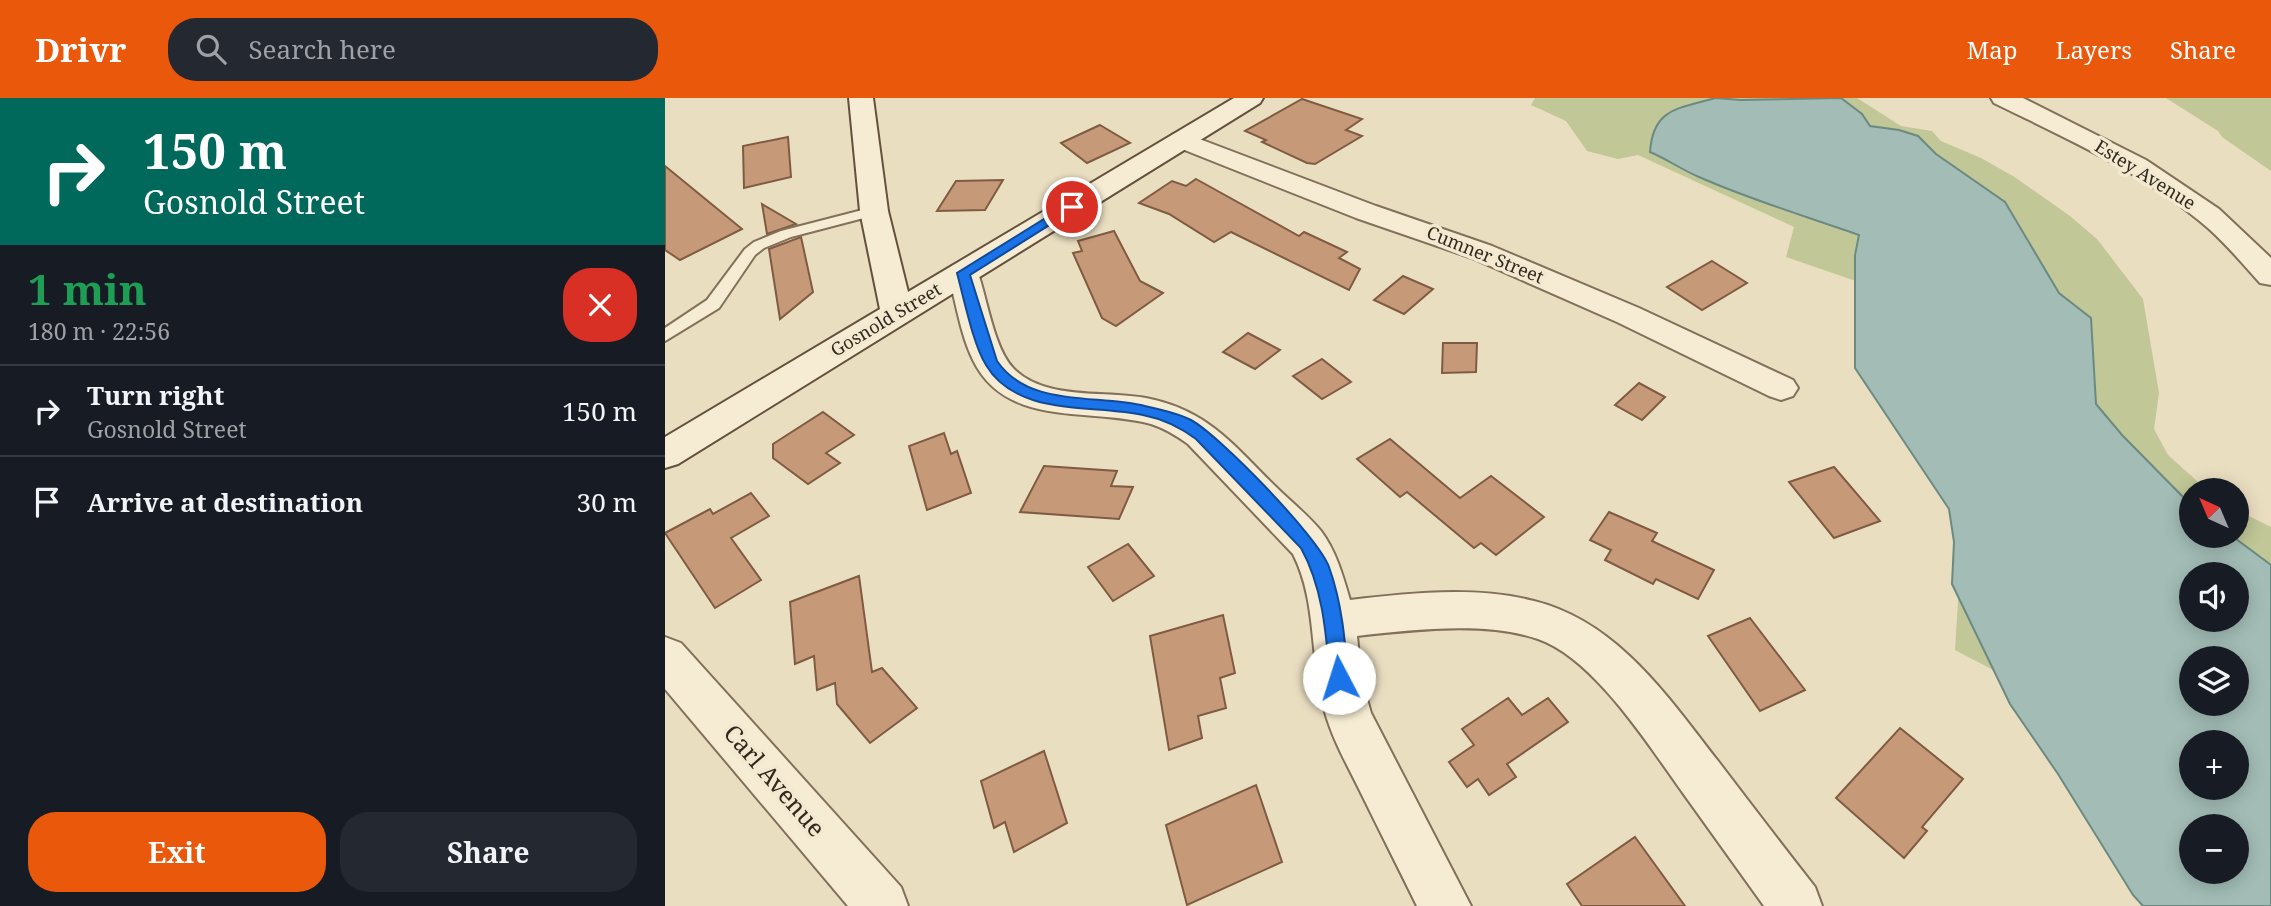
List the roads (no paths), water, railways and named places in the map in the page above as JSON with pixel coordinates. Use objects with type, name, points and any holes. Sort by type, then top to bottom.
[{"type":"street","points":[[861,98],[874,211],[897,313]]},
{"type":"street","name":"Gosnold Street","points":[[665,454],[1251,98]]},
{"type":"street","name":"Estey Avenue","points":[[2003,98],[2080,135],[2185,198],[2227,231],[2271,276]]},
{"type":"street","name":"Cumner Street","points":[[1181,140],[1366,212],[1482,252],[1628,315],[1781,388]]},
{"type":"street","points":[[963,273],[991,362],[1001,377],[1015,388],[1037,397],[1143,410],[1184,422],[1201,435],[1307,543],[1320,567],[1334,620],[1339,678],[1348,713],[1361,744],[1445,906]]},
{"type":"street","points":[[1334,620],[1416,612],[1520,616],[1555,626],[1580,640],[1619,674],[1645,703],[1796,906]]},
{"type":"street","name":"Carl Avenue","points":[[665,657],[882,906]]},
{"type":"lane","points":[[665,336],[713,304],[750,252],[759,245],[796,231],[874,211]]},
{"type":"water","points":[[1715,98],[1841,98],[1862,114],[1870,126],[1918,136],[1936,154],[2005,202],[2059,293],[2091,318],[2096,404],[2122,435],[2179,493],[2179,548],[2248,548],[2271,565],[2271,906],[2143,906],[2133,895],[2058,774],[2010,704],[1952,584],[1954,542],[1949,509],[1855,368],[1855,255],[1859,235],[1719,185],[1650,152],[1656,127],[1662,118],[1679,108]]}]
